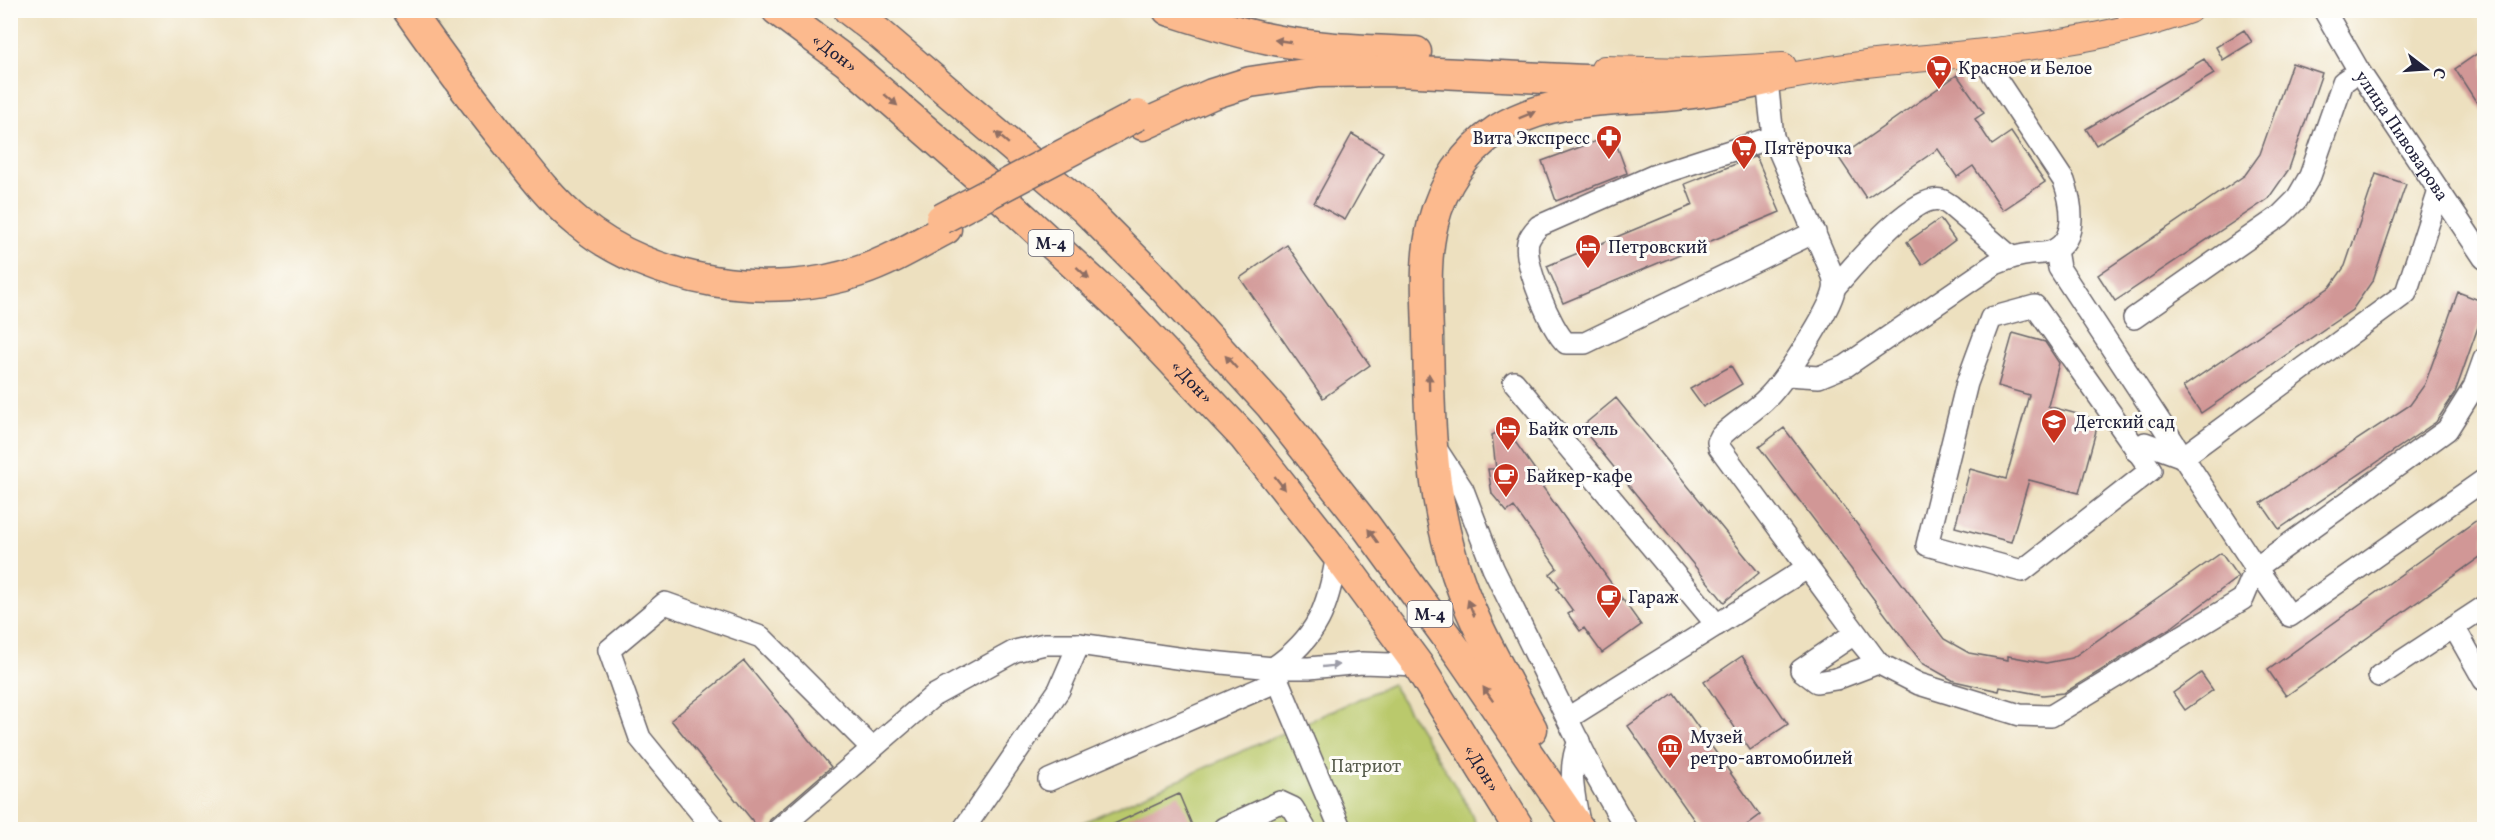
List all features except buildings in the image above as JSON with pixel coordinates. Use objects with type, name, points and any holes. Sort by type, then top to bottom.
[{"type":"highway","points":[[408,10],[537,181],[580,224],[618,249],[657,266],[689,276],[765,286],[803,284],[860,271],[1141,120],[1207,82],[1246,69],[1318,62],[1529,65]]},
{"type":"highway","points":[[431,10],[504,114],[570,195],[624,234],[661,251],[724,269],[797,270],[831,265],[944,224]]},
{"type":"highway","name":"«Дон»","points":[[777,10],[847,62],[989,186],[1128,314],[1244,437],[1337,555],[1418,665],[1520,830]]},
{"type":"highway","name":"М-4","points":[[849,10],[1084,208],[1159,283],[1271,406],[1365,526],[1460,655],[1580,830]]},
{"type":"highway","points":[[1168,10],[1219,27],[1270,40],[1322,47],[1460,55],[1529,65]]},
{"type":"highway","points":[[1141,120],[1250,82],[1318,72],[1397,71],[1629,82],[1767,73]]},
{"type":"highway","points":[[1580,830],[1556,774],[1485,642],[1457,572],[1438,507],[1431,441],[1427,280],[1433,222],[1451,178],[1478,145],[1496,131],[1521,117],[1549,106],[1572,102],[1724,90],[1767,73]]},
{"type":"main road","points":[[1529,65],[1767,73],[1979,53],[2131,19],[2189,10]]},
{"type":"street","name":"улица Пивоварова","points":[[2324,10],[2359,71],[2484,258]]},
{"type":"street","points":[[1787,375],[1819,377],[1846,366],[1995,264],[2011,257],[2056,250],[2064,241],[2071,221],[2069,196],[2064,181],[1979,53]]},
{"type":"street","points":[[2134,318],[2280,216],[2296,200],[2310,176],[2343,82],[2359,71]]},
{"type":"street","points":[[1767,73],[1773,137],[1815,232],[1833,276],[1835,287]]},
{"type":"street","points":[[1773,137],[1653,176],[1539,226],[1528,242],[1528,253],[1546,312],[1559,336],[1566,343],[1585,343],[1815,232]]},
{"type":"street","points":[[2183,457],[2406,293],[2439,191]]},
{"type":"street","points":[[2011,257],[1950,205],[1941,200],[1913,209],[1887,230],[1835,287],[1832,297],[1787,375],[1767,398],[1725,432],[1718,442],[1725,457],[1878,663],[1919,684],[2020,715],[2052,716],[2243,599],[2256,568],[2446,430],[2474,387],[2484,359]]},
{"type":"street","points":[[2056,250],[2060,267],[2256,568],[2290,616],[2484,480]]},
{"type":"street","points":[[2035,306],[2136,451],[2151,470],[2022,571],[1927,545],[1967,383],[1992,318],[2035,306]]},
{"type":"street","points":[[1514,382],[1717,625]]},
{"type":"street","points":[[1431,441],[1462,490],[1492,568],[1592,770],[1627,830]]},
{"type":"street","points":[[2136,451],[2145,443],[2183,457]]},
{"type":"street","points":[[1275,675],[1306,642],[1314,630],[1328,595],[1337,555]]},
{"type":"street","points":[[1568,718],[1807,568]]},
{"type":"street","points":[[715,830],[640,738],[609,650],[665,603],[761,637],[872,748]]},
{"type":"street","points":[[2379,676],[2484,607]]},
{"type":"street","points":[[2454,627],[2484,680]]},
{"type":"street","points":[[778,830],[933,696],[1015,651],[1045,644],[1079,644],[1275,675]]},
{"type":"street","points":[[963,830],[1059,690],[1079,644]]},
{"type":"street","points":[[1049,780],[1275,675],[1309,668],[1362,663],[1418,665]]},
{"type":"street","points":[[1275,675],[1341,830]]},
{"type":"street","points":[[1579,741],[1572,763],[1571,777],[1580,830]]},
{"type":"street","points":[[1224,828],[1281,802],[1293,807],[1306,830]]},
{"type":"green space","name":"Патриот","points":[[1392,684],[1466,803],[1478,829],[1066,830]]},
{"type":"place","name":"Красное и Белое","points":[[1939,91]]},
{"type":"place","name":"Вита Экспресс","points":[[1609,161]]},
{"type":"place","name":"Пятёрочка","points":[[1744,171]]},
{"type":"place","name":"Петровский","points":[[1588,270]]},
{"type":"place","name":"Детский сад","points":[[2054,445]]},
{"type":"place","name":"Байк отель","points":[[1508,452]]},
{"type":"place","name":"Байкер-кафе","points":[[1506,499]]},
{"type":"place","name":"Гараж","points":[[1609,620]]},
{"type":"place","name":"Музей ретро-автомобилей","points":[[1670,770]]}]
